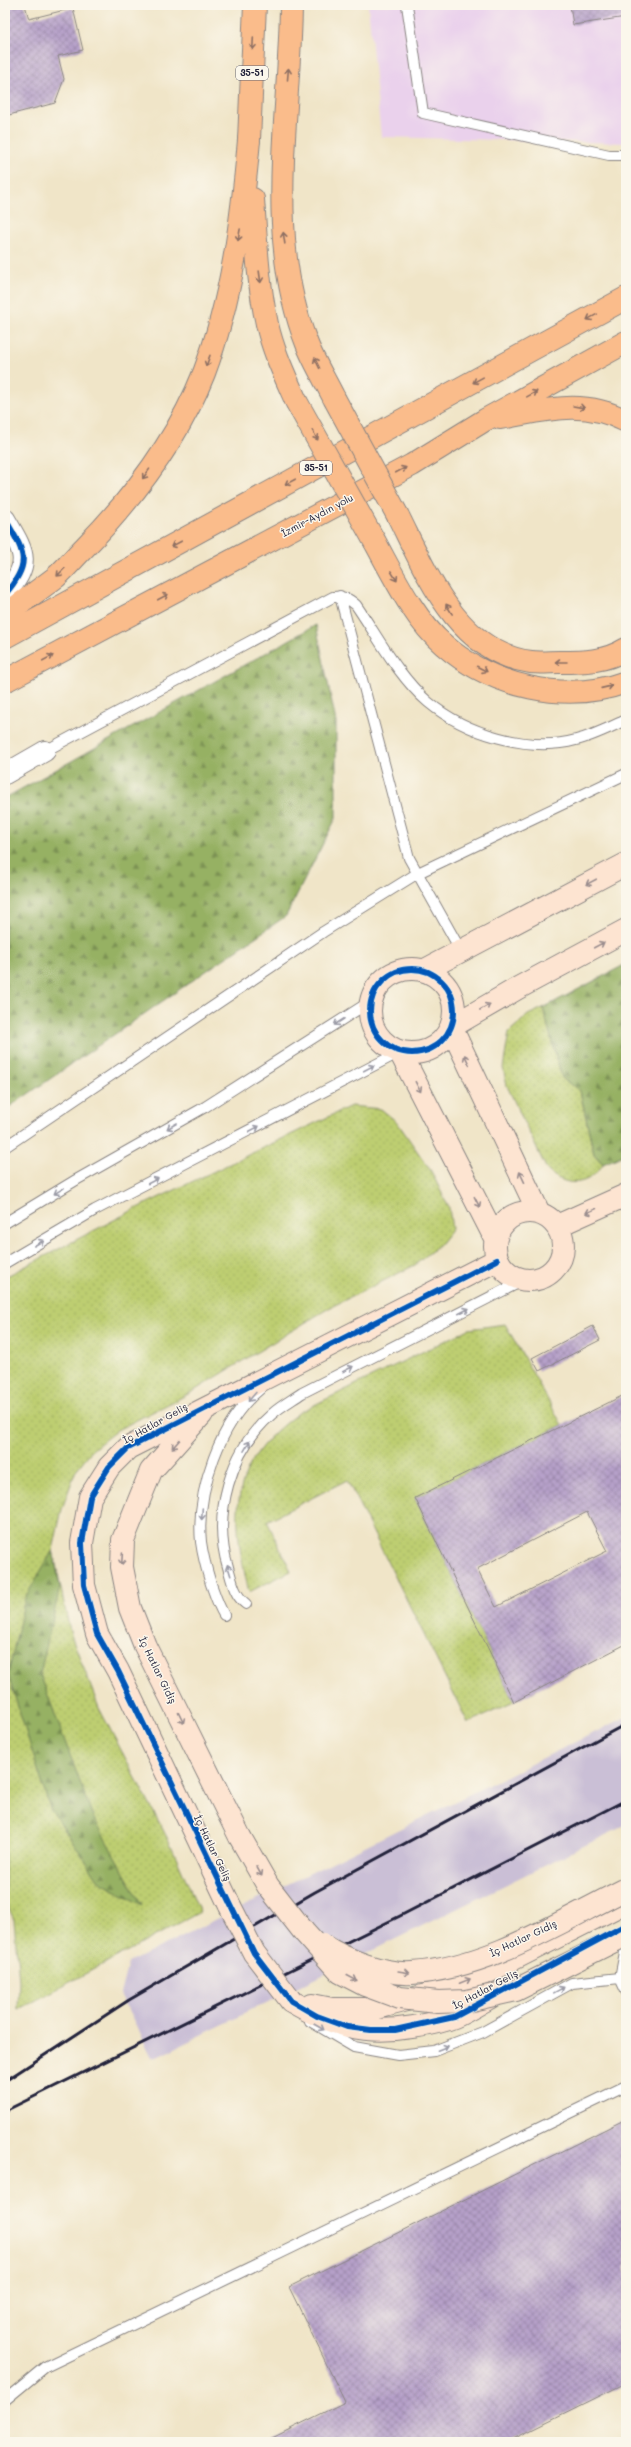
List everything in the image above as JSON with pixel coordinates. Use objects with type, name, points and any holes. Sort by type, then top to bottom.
[{"type":"main road","name":"35-51","points":[[255,5],[249,140],[259,270],[267,324],[280,364],[296,401],[375,542],[422,620],[444,645],[473,664],[503,680],[537,690],[605,689],[626,682]]},
{"type":"main road","points":[[291,5],[284,113],[282,225],[290,283],[307,343],[334,398],[398,516],[425,571],[455,619],[483,642],[509,656],[531,662],[593,662],[626,649]]},
{"type":"main road","points":[[5,615],[56,576],[118,513],[162,452],[185,416],[208,361],[228,289],[242,218],[249,140]]},
{"type":"main road","name":"35-51","points":[[5,637],[626,298]]},
{"type":"main road","name":"İzmir-Aydın yolu","points":[[5,682],[412,464],[485,420],[626,342]]},
{"type":"main road","points":[[485,420],[572,406],[611,413],[626,421]]},
{"type":"street","points":[[5,519],[21,548],[24,562],[16,582],[5,594]]},
{"type":"street","points":[[5,774],[45,751]]},
{"type":"street","points":[[425,970],[626,864]]},
{"type":"street","points":[[452,1026],[518,988],[626,930]]},
{"type":"street","points":[[400,1052],[420,1052],[434,1047],[444,1038],[452,1026],[454,1013],[453,999],[447,986],[437,976],[425,970],[404,970],[386,978],[376,989],[371,1001],[371,1015],[374,1029],[382,1040],[400,1052],[495,1238]]},
{"type":"street","points":[[452,1026],[539,1213]]},
{"type":"street","points":[[557,1226],[626,1195]]},
{"type":"street","points":[[528,1211],[539,1213],[549,1218],[557,1226],[562,1236],[560,1259],[546,1276],[535,1280],[524,1280],[512,1276],[497,1260],[494,1249],[495,1238],[499,1227],[512,1216],[528,1211]]},
{"type":"street","name":"İç Hatlar Geliş","points":[[497,1260],[211,1404],[128,1448],[109,1466],[90,1497],[82,1543],[84,1585],[98,1634],[121,1678],[230,1906],[254,1953],[291,2001],[316,2016],[347,2027],[371,2030],[423,2025],[454,2017],[626,1924]]},
{"type":"street","name":"İç Hatlar Gidiş","points":[[211,1404],[151,1471],[124,1540],[122,1567],[130,1608],[145,1646],[240,1837],[268,1886],[304,1932],[340,1972],[366,1986],[400,1998],[438,2002],[467,2001],[516,1990],[626,1934]]},
{"type":"street","name":"İç Hatlar Gidiş","points":[[304,1932],[334,1953],[366,1966],[411,1973],[450,1967],[501,1951],[626,1889]]},
{"type":"street","name":"İç Hatlar Geliş","points":[[291,2001],[332,2009],[373,2009],[438,1992],[490,1970],[626,1902]]},
{"type":"lane","points":[[407,5],[423,113],[609,155],[626,155]]},
{"type":"lane","points":[[340,596],[403,841],[409,858],[461,951]]},
{"type":"lane","points":[[45,751],[333,597],[340,596],[346,597],[356,605],[402,673],[428,702],[468,727],[494,738],[537,744],[575,741],[626,720]]},
{"type":"lane","points":[[5,1148],[323,932],[418,874],[626,774]]},
{"type":"lane","points":[[5,1223],[76,1180],[206,1107],[371,1001]]},
{"type":"lane","points":[[5,1263],[95,1210],[400,1052]]},
{"type":"lane","points":[[246,1604],[238,1598],[224,1555],[222,1506],[233,1471],[253,1435],[272,1414],[302,1393],[524,1280]]},
{"type":"lane","points":[[224,1615],[219,1608],[206,1568],[201,1542],[207,1475],[220,1446],[236,1417],[256,1393],[292,1363]]},
{"type":"lane","points":[[626,1947],[620,1978],[626,1991]]},
{"type":"lane","points":[[291,2001],[313,2024],[354,2047],[398,2055],[434,2051],[483,2032],[572,1983],[620,1978]]},
{"type":"lane","points":[[5,2400],[45,2366],[626,2086]]},
{"type":"shaded area","points":[[368,5],[626,5],[626,143],[381,137]]},
{"type":"shaded area","points":[[626,1717],[626,1825],[153,2059],[120,1994],[128,1963]]},
{"type":"green space","points":[[316,625],[336,722],[336,818],[286,916],[5,1110],[5,798]]},
{"type":"green space","points":[[626,964],[626,1154],[603,1164],[594,1154],[580,1091],[562,1078],[543,1008]]},
{"type":"green space","points":[[543,1008],[562,1078],[580,1091],[594,1154],[603,1164],[597,1172],[584,1181],[569,1182],[561,1180],[547,1170],[507,1086],[503,1068],[509,1032],[528,1015]]},
{"type":"green space","points":[[351,1106],[381,1109],[397,1122],[431,1171],[449,1208],[452,1229],[441,1243],[415,1265],[329,1308],[192,1392],[117,1430],[92,1450],[76,1470],[62,1509],[53,1550],[70,1632],[99,1708],[171,1845],[200,1912],[18,2010],[19,1981],[14,1920],[5,1900],[5,1277],[137,1208]]},
{"type":"green space","points":[[505,1324],[562,1425],[415,1498],[514,1702],[468,1723],[347,1480],[267,1521],[291,1571],[249,1592],[239,1538],[238,1514],[240,1492],[247,1471],[259,1451],[276,1431],[300,1412],[469,1329]]},
{"type":"green space","points":[[53,1550],[60,1587],[40,1674],[93,1817],[142,1905],[100,1882],[50,1808],[8,1675],[25,1598]]},
{"type":"building","points":[[12,5],[25,5],[29,19],[73,8],[83,50],[58,56],[64,79],[55,103],[5,116],[5,7]]},
{"type":"building","points":[[570,5],[626,5],[626,17],[573,25]]},
{"type":"building","points":[[593,1326],[600,1340],[539,1371],[532,1358]]},
{"type":"building","points":[[626,1394],[626,1644],[514,1702],[415,1498]],"holes":[[[587,1512],[607,1551],[496,1607],[477,1569]]]},
{"type":"building","points":[[626,2119],[626,2383],[507,2442],[264,2442],[345,2402],[289,2287]]},
{"type":"railway","points":[[5,2081],[129,2000],[315,1892],[626,1724]]},
{"type":"railway","points":[[5,2111],[400,1916],[626,1800]]},
{"type":"cycle path","points":[[5,519],[17,540],[23,557],[19,573],[14,583],[5,594]]},
{"type":"cycle path","points":[[412,969],[428,972],[442,981],[451,995],[454,1011],[451,1027],[442,1041],[428,1050],[412,1053],[396,1050],[382,1041],[373,1027],[370,1011],[373,995],[382,981],[396,972],[412,969]]},
{"type":"cycle path","points":[[497,1260],[128,1448],[109,1467],[90,1497],[82,1543],[84,1585],[97,1634],[118,1671],[254,1953],[291,2001],[317,2016],[347,2027],[371,2030],[395,2030],[454,2017],[626,1925]]}]
